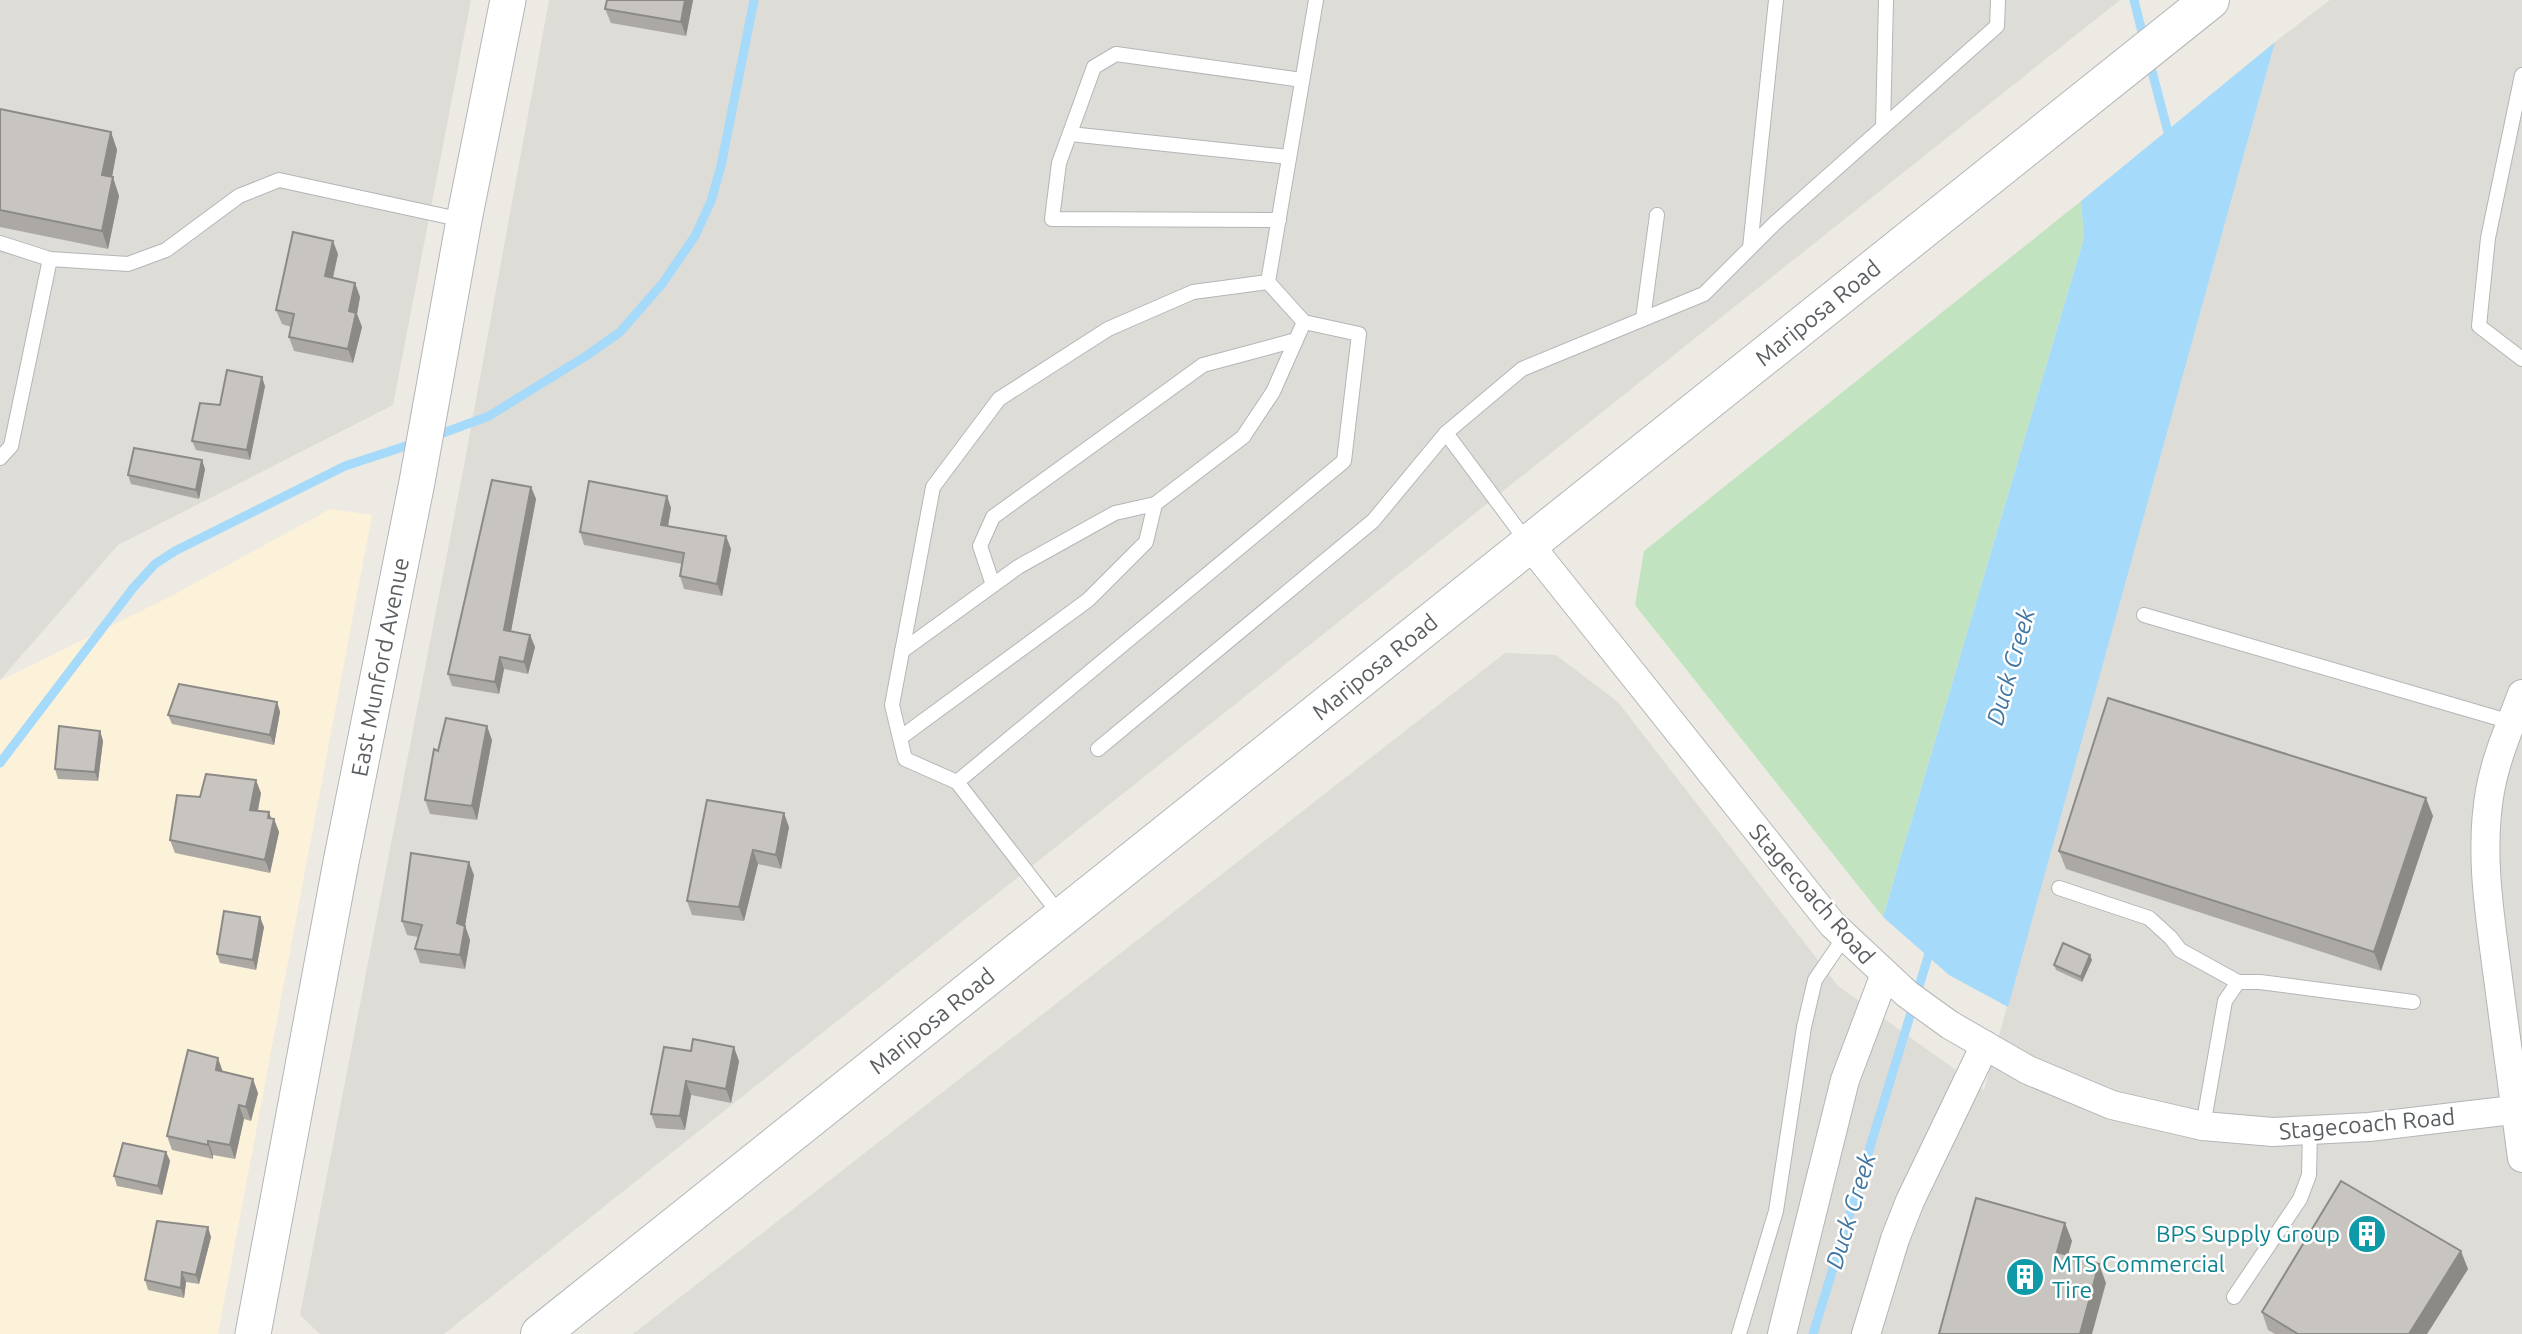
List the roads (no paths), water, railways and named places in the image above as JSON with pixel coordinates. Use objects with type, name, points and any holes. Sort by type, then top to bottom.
[{"type":"main road","name":"Mariposa Road","points":[[540,1334],[2201,8]]},
{"type":"street","name":"East Munford Avenue","points":[[253,1334],[341,862],[417,482],[464,220],[508,0]]},
{"type":"street","name":"Stagecoach Road","points":[[1529,544],[1762,838],[1845,936],[1885,974],[1950,1025],[2028,1070],[2112,1105],[2203,1126],[2273,1132],[2369,1127],[2519,1109]]},
{"type":"street","points":[[2522,694],[2490,790],[2486,830],[2491,925],[2519,1109],[2522,1158]]},
{"type":"street","points":[[1782,1334],[1845,1080],[1885,974]]},
{"type":"street","points":[[1866,1334],[1910,1200],[1985,1045]]},
{"type":"lane","points":[[1268,282],[1316,1],[1300,0]]},
{"type":"lane","points":[[1750,248],[1776,0]]},
{"type":"lane","points":[[1883,127],[1886,0]]},
{"type":"lane","points":[[1098,749],[1373,521],[1446,433],[1522,369],[1704,294],[1750,248],[1997,26],[1998,0]]},
{"type":"lane","points":[[1279,220],[1052,219],[1059,163],[1094,67],[1116,54],[1303,80]]},
{"type":"lane","points":[[2522,75],[2488,238],[2479,326],[2522,359]]},
{"type":"lane","points":[[1070,134],[1289,157]]},
{"type":"lane","points":[[0,243],[50,260],[128,264],[166,250],[239,196],[279,180],[464,220]]},
{"type":"lane","points":[[1643,319],[1657,215]]},
{"type":"lane","points":[[0,458],[12,446],[50,260]]},
{"type":"lane","points":[[957,782],[1344,461],[1359,334],[1304,322],[1268,282]]},
{"type":"lane","points":[[1062,918],[957,782],[905,760],[892,705],[933,486],[999,399],[1108,329],[1193,292],[1268,282]]},
{"type":"lane","points":[[902,651],[1018,567],[1115,513],[1155,504],[1243,437],[1273,392],[1304,322]]},
{"type":"lane","points":[[993,585],[980,546],[993,517],[1203,365],[1296,340]]},
{"type":"lane","points":[[1446,433],[1529,544]]},
{"type":"lane","points":[[900,737],[1088,600],[1146,542],[1155,504]]},
{"type":"lane","points":[[2144,615],[2511,722]]},
{"type":"lane","points":[[2059,888],[2149,918],[2180,950],[2238,982],[2260,982],[2413,1002]]},
{"type":"lane","points":[[1739,1334],[1776,1211],[1804,1027],[1815,980],[1845,936]]},
{"type":"lane","points":[[2203,1126],[2225,1001],[2238,982]]},
{"type":"lane","points":[[2234,1297],[2300,1199],[2309,1175],[2310,1131]]},
{"type":"water","points":[[2275,42],[2008,1007],[1949,975],[1883,917],[2084,238],[2081,201]]},
{"type":"waterway","points":[[435,436],[489,416],[586,356],[620,332],[662,284],[695,236],[711,201],[721,166],[754,0]]},
{"type":"waterway","name":"Duck Creek","points":[[2134,0],[2144,40]]},
{"type":"waterway","name":"Duck Creek","points":[[2149,60],[2169,136],[2168,142]]},
{"type":"waterway","points":[[0,763],[133,588],[155,564],[175,551],[345,466],[415,443]]},
{"type":"waterway","name":"Duck Creek","points":[[1813,1334],[1931,947]]},
{"type":"place","name":"BPS Supply Group","points":[[2367,1234]]},
{"type":"place","name":"MTS Commercial Tire","points":[[2025,1277]]}]
